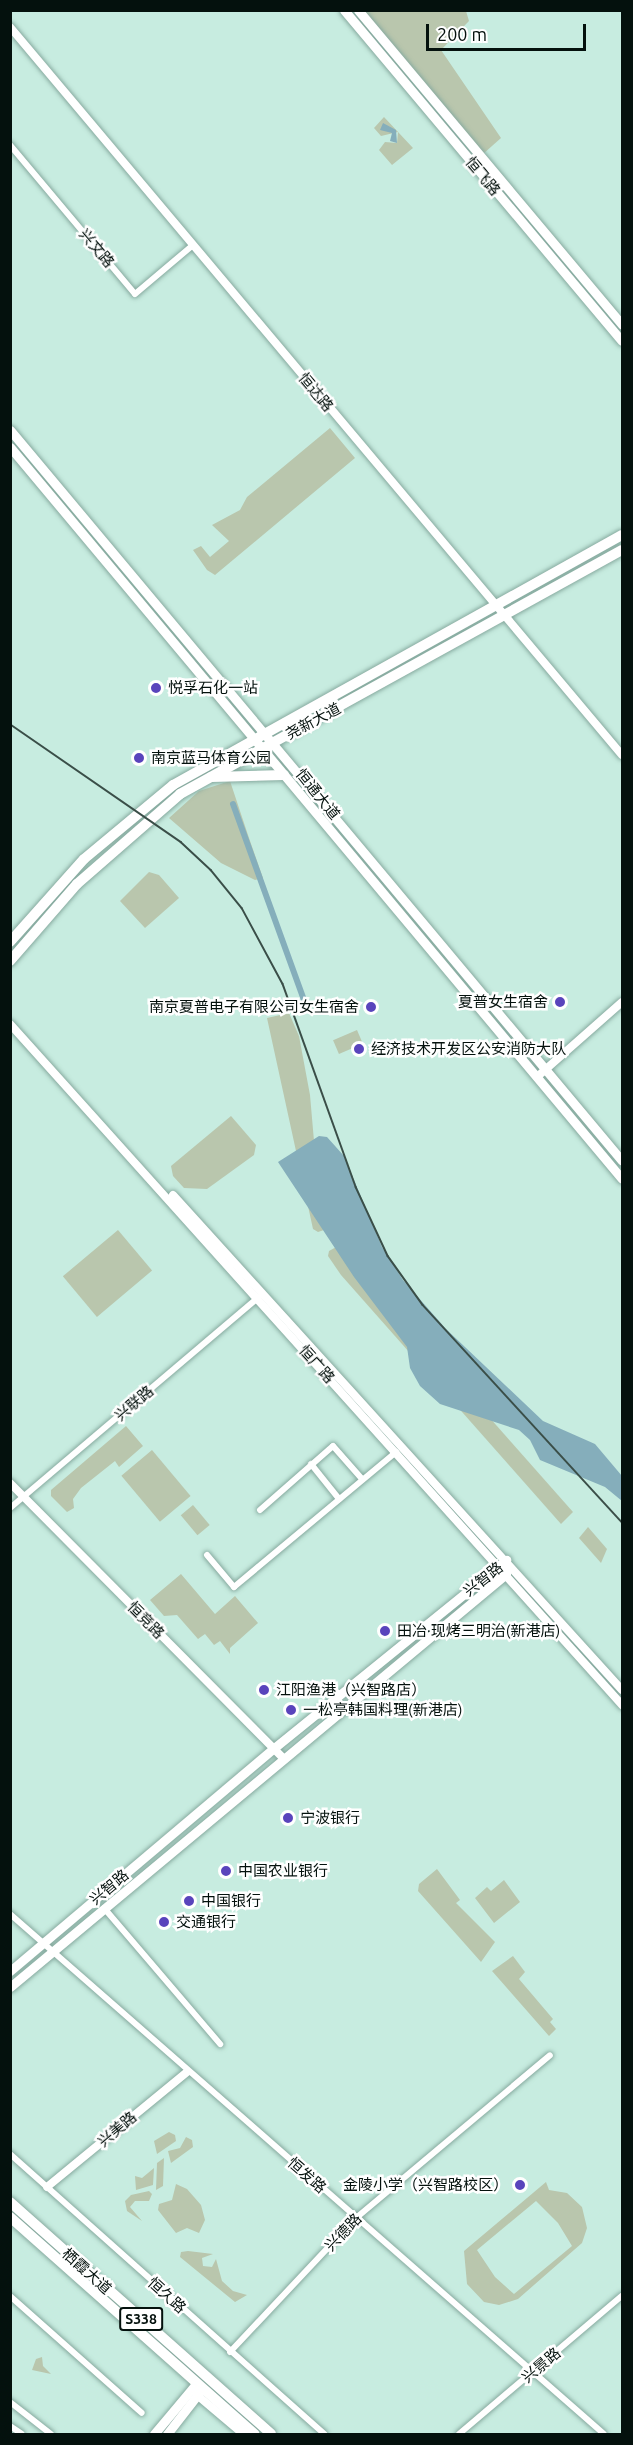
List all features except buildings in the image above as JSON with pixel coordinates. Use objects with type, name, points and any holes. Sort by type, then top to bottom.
[{"type":"main road","name":"恒飞路","points":[[344,10],[622,341]]},
{"type":"main road","name":"恒飞路","points":[[358,10],[622,325]]},
{"type":"main road","name":"恒通大道","points":[[10,430],[267,732],[622,1161]]},
{"type":"main road","name":"恒通大道","points":[[10,447],[622,1179]]},
{"type":"main road","name":"尧新大道","points":[[10,942],[68,875],[104,841],[173,784],[622,535]]},
{"type":"main road","name":"尧新大道","points":[[10,961],[92,868],[205,778],[505,617],[622,550]]},
{"type":"main road","points":[[205,778],[284,775]]},
{"type":"main road","name":"兴智路","points":[[10,1971],[274,1748],[502,1563],[506,1574],[282,1757],[10,1987]]},
{"type":"main road","name":"栖霞大道","points":[[10,2202],[271,2434]]},
{"type":"main road","name":"栖霞大道","points":[[10,2217],[198,2389],[254,2434]]},
{"type":"main road","points":[[154,2434],[198,2389]]},
{"type":"main road","points":[[167,2434],[198,2389]]},
{"type":"street","name":"恒达路","points":[[10,27],[622,755]]},
{"type":"street","name":"兴文路","points":[[10,145],[135,294],[193,245]]},
{"type":"street","points":[[537,1077],[622,1002]]},
{"type":"street","name":"恒广路","points":[[10,1017],[502,1563]]},
{"type":"street","name":"恒广路","points":[[10,1024],[396,1452],[622,1690]]},
{"type":"street","name":"兴联路","points":[[10,1508],[258,1298]]},
{"type":"street","points":[[260,1510],[333,1446],[362,1479]]},
{"type":"street","points":[[207,1555],[234,1587],[396,1452]]},
{"type":"street","points":[[311,1464],[339,1499]]},
{"type":"street","name":"恒竞路","points":[[10,1483],[282,1757]]},
{"type":"street","points":[[506,1574],[622,1705]]},
{"type":"street","points":[[104,1908],[220,2044]]},
{"type":"street","name":"恒发路","points":[[10,1914],[51,1953],[604,2434]]},
{"type":"street","name":"兴德路","points":[[230,2352],[356,2218],[550,2055]]},
{"type":"street","name":"兴美路","points":[[47,2187],[187,2072]]},
{"type":"street","name":"恒久路","points":[[10,2154],[324,2434]]},
{"type":"street","points":[[10,2296],[142,2413]]},
{"type":"street","name":"兴景路","points":[[459,2434],[622,2296]]},
{"type":"street","points":[[198,2389],[243,2434]]},
{"type":"street","points":[[10,2402],[51,2434]]},
{"type":"street","points":[[10,2426],[22,2434]]},
{"type":"green space","points":[[364,11],[466,11],[469,21],[441,50],[501,138],[483,154]]},
{"type":"green space","points":[[384,117],[413,148],[392,165],[379,150],[385,142],[397,143],[398,132],[381,136],[374,128]]},
{"type":"green space","points":[[330,428],[355,458],[215,575],[207,570],[193,550],[201,546],[210,557],[229,541],[212,525],[240,510],[247,497]]},
{"type":"green space","points":[[230,781],[263,878],[255,880],[221,863],[169,818],[199,791]]},
{"type":"green space","points":[[149,872],[159,875],[179,898],[145,928],[120,901]]},
{"type":"green space","points":[[289,1013],[299,1036],[310,1095],[318,1187],[333,1227],[318,1232],[313,1229],[267,1018]]},
{"type":"green space","points":[[357,1030],[363,1044],[339,1054],[333,1040]]},
{"type":"green space","points":[[231,1116],[256,1145],[254,1155],[207,1189],[184,1188],[173,1176],[171,1166]]},
{"type":"green space","points":[[118,1230],[152,1271],[97,1317],[63,1276]]},
{"type":"green space","points":[[338,1246],[573,1512],[561,1524],[341,1275],[328,1256],[329,1251]]},
{"type":"green space","points":[[126,1426],[143,1446],[119,1467],[115,1461],[81,1488],[73,1499],[74,1508],[67,1512],[51,1496],[51,1490]]},
{"type":"green space","points":[[152,1450],[191,1496],[160,1522],[121,1476]]},
{"type":"green space","points":[[193,1505],[210,1525],[197,1535],[181,1515]]},
{"type":"green space","points":[[588,1527],[607,1549],[601,1563],[579,1538]]},
{"type":"green space","points":[[181,1574],[215,1614],[235,1596],[258,1623],[230,1648],[230,1654],[220,1641],[214,1645],[205,1634],[198,1639],[177,1615],[164,1616],[150,1600]]},
{"type":"green space","points":[[437,1869],[460,1900],[456,1903],[495,1942],[481,1962],[418,1891],[419,1884]]},
{"type":"green space","points":[[504,1880],[520,1902],[494,1923],[475,1898],[487,1887],[491,1891]]},
{"type":"green space","points":[[513,1956],[525,1972],[519,1979],[553,2019],[550,2022],[556,2029],[549,2036],[492,1971]]},
{"type":"green space","points":[[169,2132],[175,2135],[176,2141],[157,2154],[154,2141]]},
{"type":"green space","points":[[186,2137],[192,2140],[193,2147],[171,2163],[168,2151],[180,2148]]},
{"type":"green space","points":[[164,2158],[163,2186],[156,2190],[157,2163]]},
{"type":"green space","points":[[154,2168],[153,2185],[136,2190],[135,2176],[142,2178]]},
{"type":"green space","points":[[546,2182],[549,2190],[567,2193],[582,2207],[587,2228],[582,2243],[518,2299],[499,2305],[484,2302],[467,2284],[464,2251]],"holes":[[[536,2201],[558,2223],[572,2246],[514,2294],[495,2277],[477,2250]]]},
{"type":"green space","points":[[176,2184],[187,2189],[201,2205],[205,2220],[199,2233],[187,2228],[176,2233],[158,2210],[159,2204],[172,2200]]},
{"type":"green space","points":[[149,2191],[152,2194],[149,2201],[135,2201],[130,2207],[142,2221],[127,2211],[125,2201],[131,2195]]},
{"type":"green space","points":[[181,2252],[213,2254],[202,2258],[203,2266],[212,2267],[216,2259],[222,2281],[233,2291],[247,2295],[235,2302],[180,2257]]},
{"type":"green space","points":[[42,2357],[43,2366],[51,2374],[32,2370],[36,2359]]},
{"type":"water","points":[[383,123],[396,130],[397,143],[390,141],[392,133],[380,130]]},
{"type":"water","points":[[319,1136],[327,1137],[344,1156],[382,1247],[403,1280],[446,1329],[543,1421],[595,1444],[622,1476],[622,1501],[605,1487],[540,1460],[530,1440],[519,1430],[440,1404],[420,1386],[410,1368],[407,1347],[354,1277],[278,1162]]},
{"type":"waterway","points":[[233,804],[304,1000]]},
{"type":"railway","points":[[10,724],[181,842],[211,870],[242,908],[283,984],[356,1187],[388,1256],[423,1305],[622,1522]]},
{"type":"place","name":"悦孚石化一站","points":[[156,688]]},
{"type":"place","name":"南京蓝马体育公园","points":[[139,758]]},
{"type":"place","name":"夏普女生宿舍","points":[[560,1002]]},
{"type":"place","name":"南京夏普电子有限公司女生宿舍","points":[[371,1007]]},
{"type":"place","name":"经济技术开发区公安消防大队","points":[[359,1049]]},
{"type":"place","name":"田冶·现烤三明治(新港店)","points":[[385,1631]]},
{"type":"place","name":"江阳渔港（兴智路店）","points":[[264,1690]]},
{"type":"place","name":"一松亭韩国料理(新港店)","points":[[291,1710]]},
{"type":"place","name":"宁波银行","points":[[288,1818]]},
{"type":"place","name":"中国农业银行","points":[[226,1871]]},
{"type":"place","name":"中国银行","points":[[189,1901]]},
{"type":"place","name":"交通银行","points":[[164,1922]]},
{"type":"place","name":"金陵小学（兴智路校区）","points":[[520,2185]]}]
